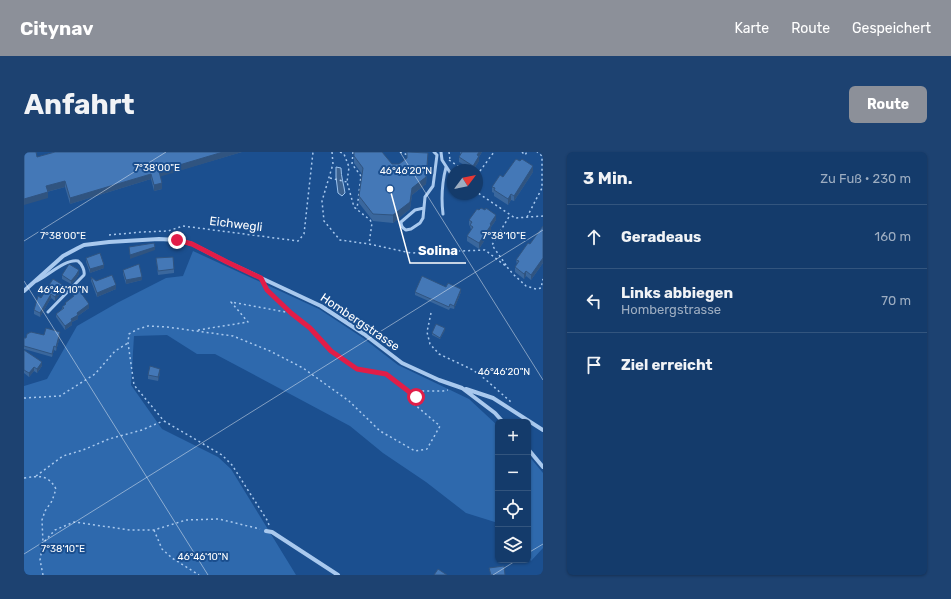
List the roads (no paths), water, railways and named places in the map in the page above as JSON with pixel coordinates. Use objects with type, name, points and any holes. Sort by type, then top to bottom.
[{"type":"street","name":"Hombergstrasse","points":[[24,291],[63,256],[78,248],[95,243],[159,239],[177,240],[192,244],[321,306],[364,334],[402,363],[438,380],[462,388],[495,413],[500,419]]},
{"type":"street","points":[[462,388],[493,398],[543,430]]},
{"type":"street","points":[[531,453],[543,467]]},
{"type":"street","points":[[266,531],[272,532],[338,575]]},
{"type":"lane","points":[[441,152],[442,160]]},
{"type":"lane","points":[[436,154],[446,167],[442,199],[443,214]]},
{"type":"lane","points":[[424,208],[416,210],[401,222],[403,228],[406,230],[411,229],[420,223],[423,218],[424,208],[425,197],[433,186],[436,154]]},
{"type":"lane","points":[[35,281],[44,278],[68,262],[74,260],[78,261],[82,265],[84,276],[48,312]]},
{"type":"place","name":"Solina","points":[[390,189]]}]
